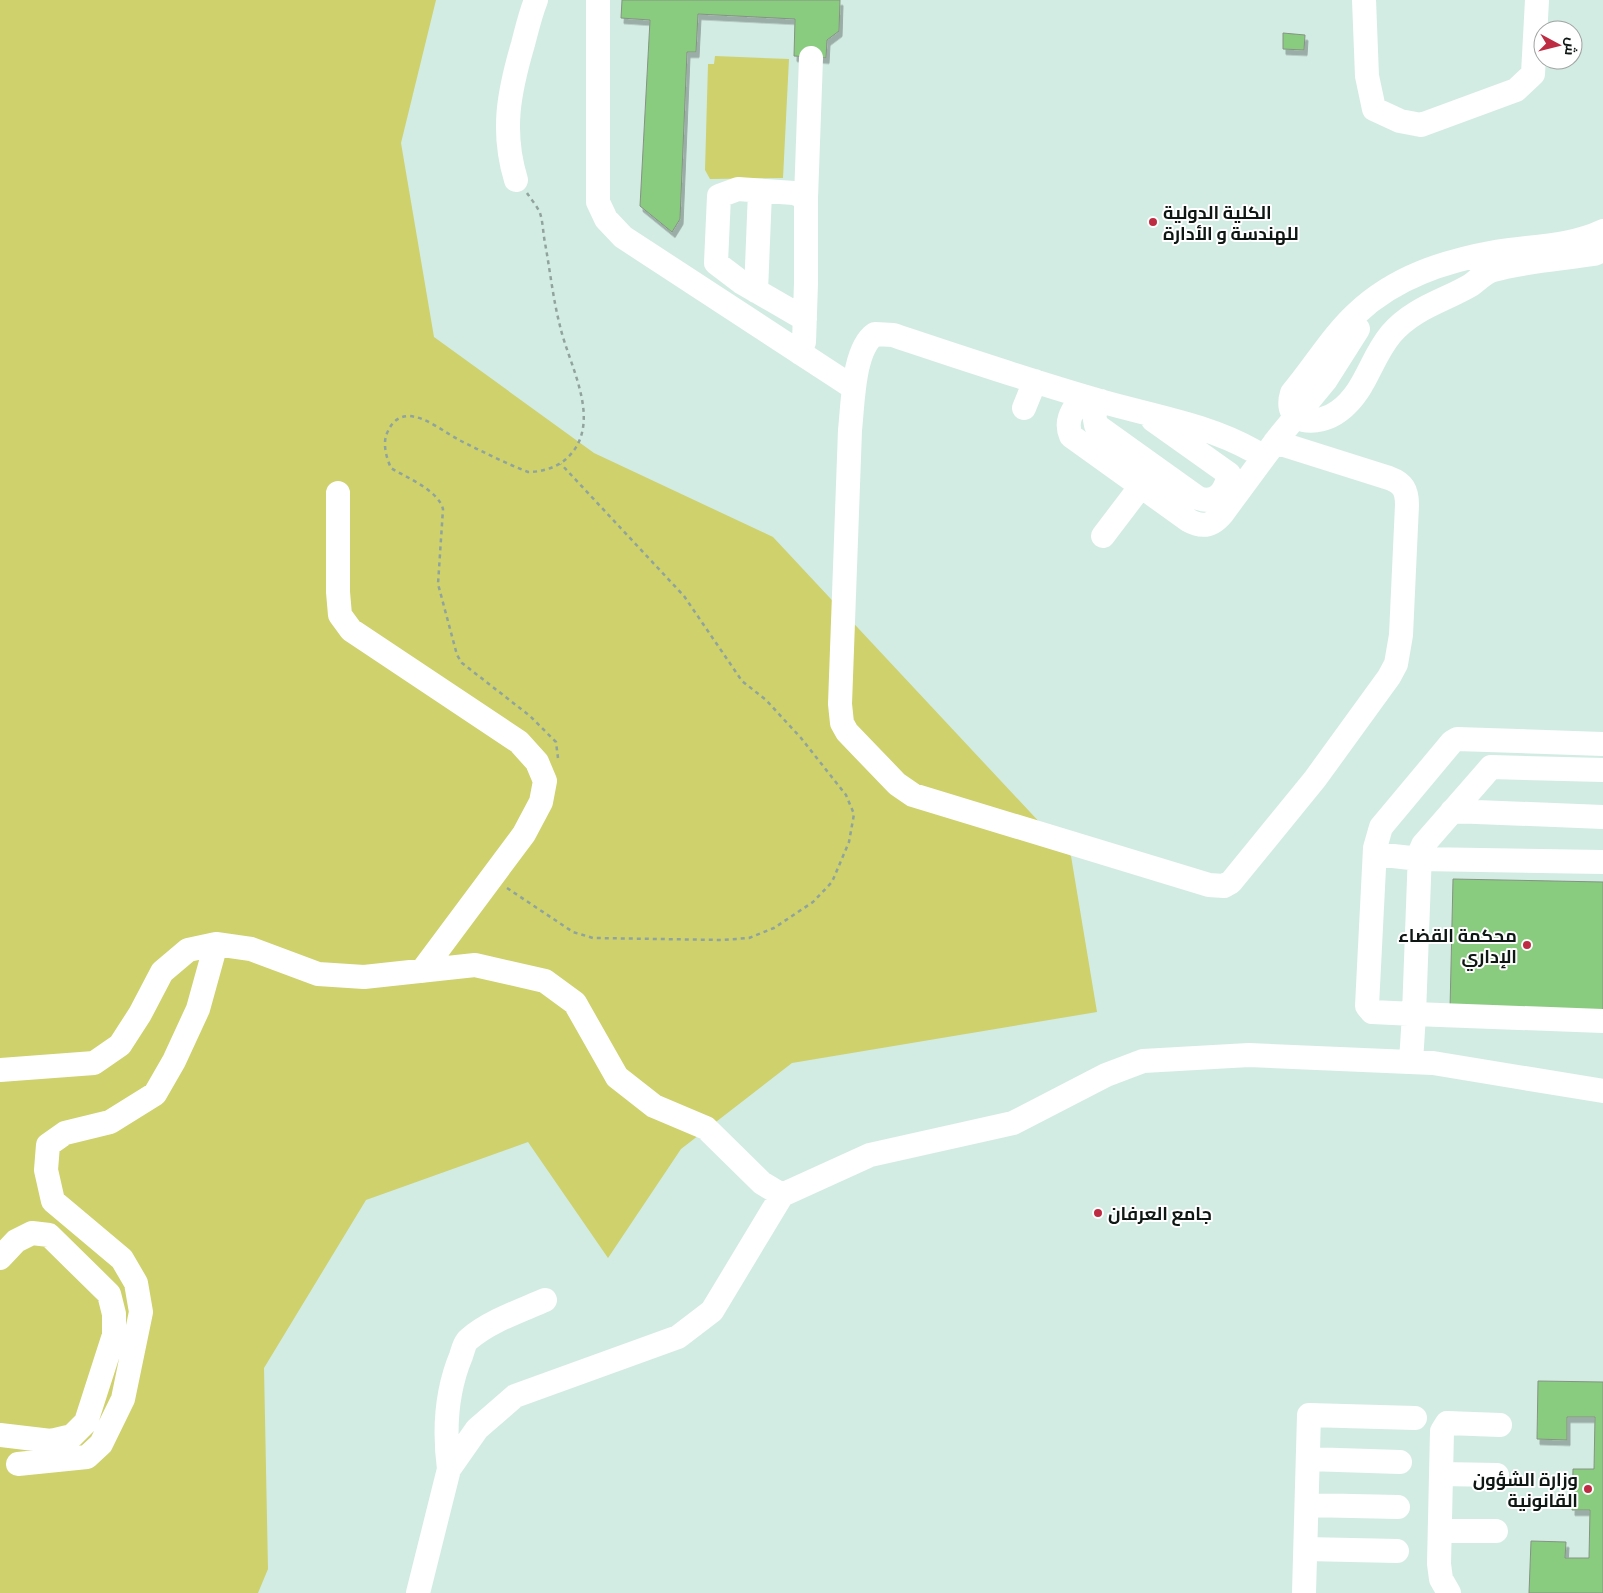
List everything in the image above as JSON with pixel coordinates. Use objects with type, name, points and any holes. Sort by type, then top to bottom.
[{"type":"street","points":[[516,180],[510,161],[507,108],[510,89],[536,0]]},
{"type":"street","points":[[598,0],[598,202],[606,219],[623,236],[850,385]]},
{"type":"street","points":[[1364,0],[1367,76],[1374,109],[1400,121],[1421,125],[1516,90],[1533,74],[1537,0]]},
{"type":"street","points":[[800,353],[804,342],[798,316],[800,196],[806,57]]},
{"type":"street","points":[[798,316],[756,291],[716,263],[719,196],[738,189],[800,196]]},
{"type":"street","points":[[756,291],[760,192]]},
{"type":"street","points":[[1603,231],[1589,237],[1564,243],[1493,252],[1430,268],[1404,280],[1379,295],[1356,313],[1292,392],[1294,411],[1305,421],[1314,423],[1324,421],[1338,412],[1358,393],[1381,348],[1404,321],[1436,301],[1470,285],[1490,270],[1594,254],[1603,250]]},
{"type":"street","points":[[884,333],[1035,381],[1140,412],[1389,478],[1398,481],[1404,487],[1407,504],[1400,649],[1389,677],[1314,779],[1231,882],[1217,887],[913,795],[897,784],[847,732],[842,723],[840,704],[850,385],[867,340],[875,334],[884,333]]},
{"type":"street","points":[[1024,408],[1035,381]]},
{"type":"street","points":[[1092,398],[1093,420],[1100,429],[1198,498],[1210,500],[1227,490],[1294,411]]},
{"type":"street","points":[[1092,398],[1068,420],[1071,436],[1197,525],[1207,525],[1216,521],[1227,490]]},
{"type":"street","points":[[1140,412],[1227,490]]},
{"type":"street","points":[[1103,536],[1141,486]]},
{"type":"street","points":[[338,493],[338,592],[340,615],[351,630],[519,742],[537,762],[545,781],[541,802],[524,834],[422,971]]},
{"type":"street","points":[[1603,744],[1457,739],[1452,742],[1381,827],[1375,854],[1367,1006],[1372,1012],[1603,1021]]},
{"type":"street","points":[[1479,780],[1483,740]]},
{"type":"street","points":[[1411,1062],[1421,849],[1488,769],[1495,767],[1603,770]]},
{"type":"street","points":[[1452,812],[1603,817]]},
{"type":"street","points":[[1375,854],[1420,859],[1603,862]]},
{"type":"street","points":[[18,1464],[87,1457],[101,1444],[122,1399],[141,1312],[136,1282],[122,1259],[53,1200],[46,1170],[48,1145],[65,1133],[110,1122],[155,1094],[174,1061],[198,1009],[216,944]]},
{"type":"street","points":[[0,1070],[94,1063],[120,1045],[140,1014],[162,972],[188,950],[216,944],[251,949],[318,974],[364,977],[475,965],[545,981],[575,1002],[617,1078],[654,1106],[706,1128],[762,1183],[782,1195]]},
{"type":"street","points":[[449,1470],[478,1429],[515,1396],[678,1337],[712,1311],[782,1195],[870,1155],[1013,1123],[1106,1075],[1143,1062],[1249,1055],[1433,1063],[1603,1091]]},
{"type":"street","points":[[0,1258],[16,1241],[32,1233],[49,1236],[109,1294],[114,1314],[114,1335],[86,1422],[72,1436],[51,1441],[0,1435]]},
{"type":"street","points":[[418,1593],[449,1470],[445,1434],[450,1394],[457,1365],[468,1340],[505,1318],[545,1300]]},
{"type":"street","points":[[1304,1593],[1309,1415],[1415,1418]]},
{"type":"street","points":[[1449,1593],[1441,1579],[1442,1431],[1447,1423],[1500,1425]]},
{"type":"street","points":[[1308,1459],[1400,1462]]},
{"type":"street","points":[[1441,1474],[1497,1476]]},
{"type":"street","points":[[1307,1505],[1398,1507]]},
{"type":"street","points":[[1440,1531],[1496,1531]]},
{"type":"street","points":[[1306,1549],[1398,1551]]},
{"type":"path","points":[[516,180],[540,212],[560,326],[578,382],[583,405],[584,422],[577,445],[561,464],[537,472],[528,472],[461,441],[420,419],[408,416],[399,418],[391,425],[386,433],[385,446],[391,468],[441,502],[443,509],[438,584],[456,655],[462,663],[530,716],[556,742],[558,761]]},
{"type":"path","points":[[491,877],[573,932],[593,938],[722,940],[749,938],[774,928],[813,902],[832,882],[849,842],[854,814],[846,795],[801,738],[766,700],[742,680],[684,596],[561,464]]},
{"type":"shaded area","points":[[0,0],[436,0],[401,143],[434,337],[594,453],[773,537],[1071,856],[1097,1012],[792,1063],[681,1149],[608,1258],[528,1142],[366,1200],[264,1368],[268,1569],[258,1593],[0,1593]]},
{"type":"shaded area","points":[[715,56],[789,59],[783,178],[710,179],[705,170],[708,64],[714,64]]},
{"type":"building","points":[[622,0],[840,0],[839,31],[827,40],[826,58],[794,56],[795,19],[698,14],[696,52],[687,52],[680,219],[672,232],[640,206],[650,20],[621,18]]},
{"type":"building","points":[[1283,33],[1305,35],[1304,50],[1283,49]]},
{"type":"building","name":"محكمة القضاء الإداري","points":[[1453,879],[1603,882],[1603,1012],[1450,1009]]},
{"type":"building","name":"وزارة الشؤون القانونية","points":[[1538,1381],[1603,1382],[1603,1593],[1529,1593],[1531,1541],[1566,1542],[1565,1558],[1589,1558],[1590,1510],[1572,1510],[1573,1469],[1594,1469],[1595,1417],[1567,1417],[1567,1440],[1537,1439]]},
{"type":"place","name":"الكلية الدولية للهندسة و الأدارة","points":[[1153,222]]},
{"type":"place","name":"محكمة القضاء الإداري","points":[[1527,945]]},
{"type":"place","name":"جامع العرفان","points":[[1098,1213]]},
{"type":"place","name":"وزارة الشؤون القانونية","points":[[1588,1489]]}]
